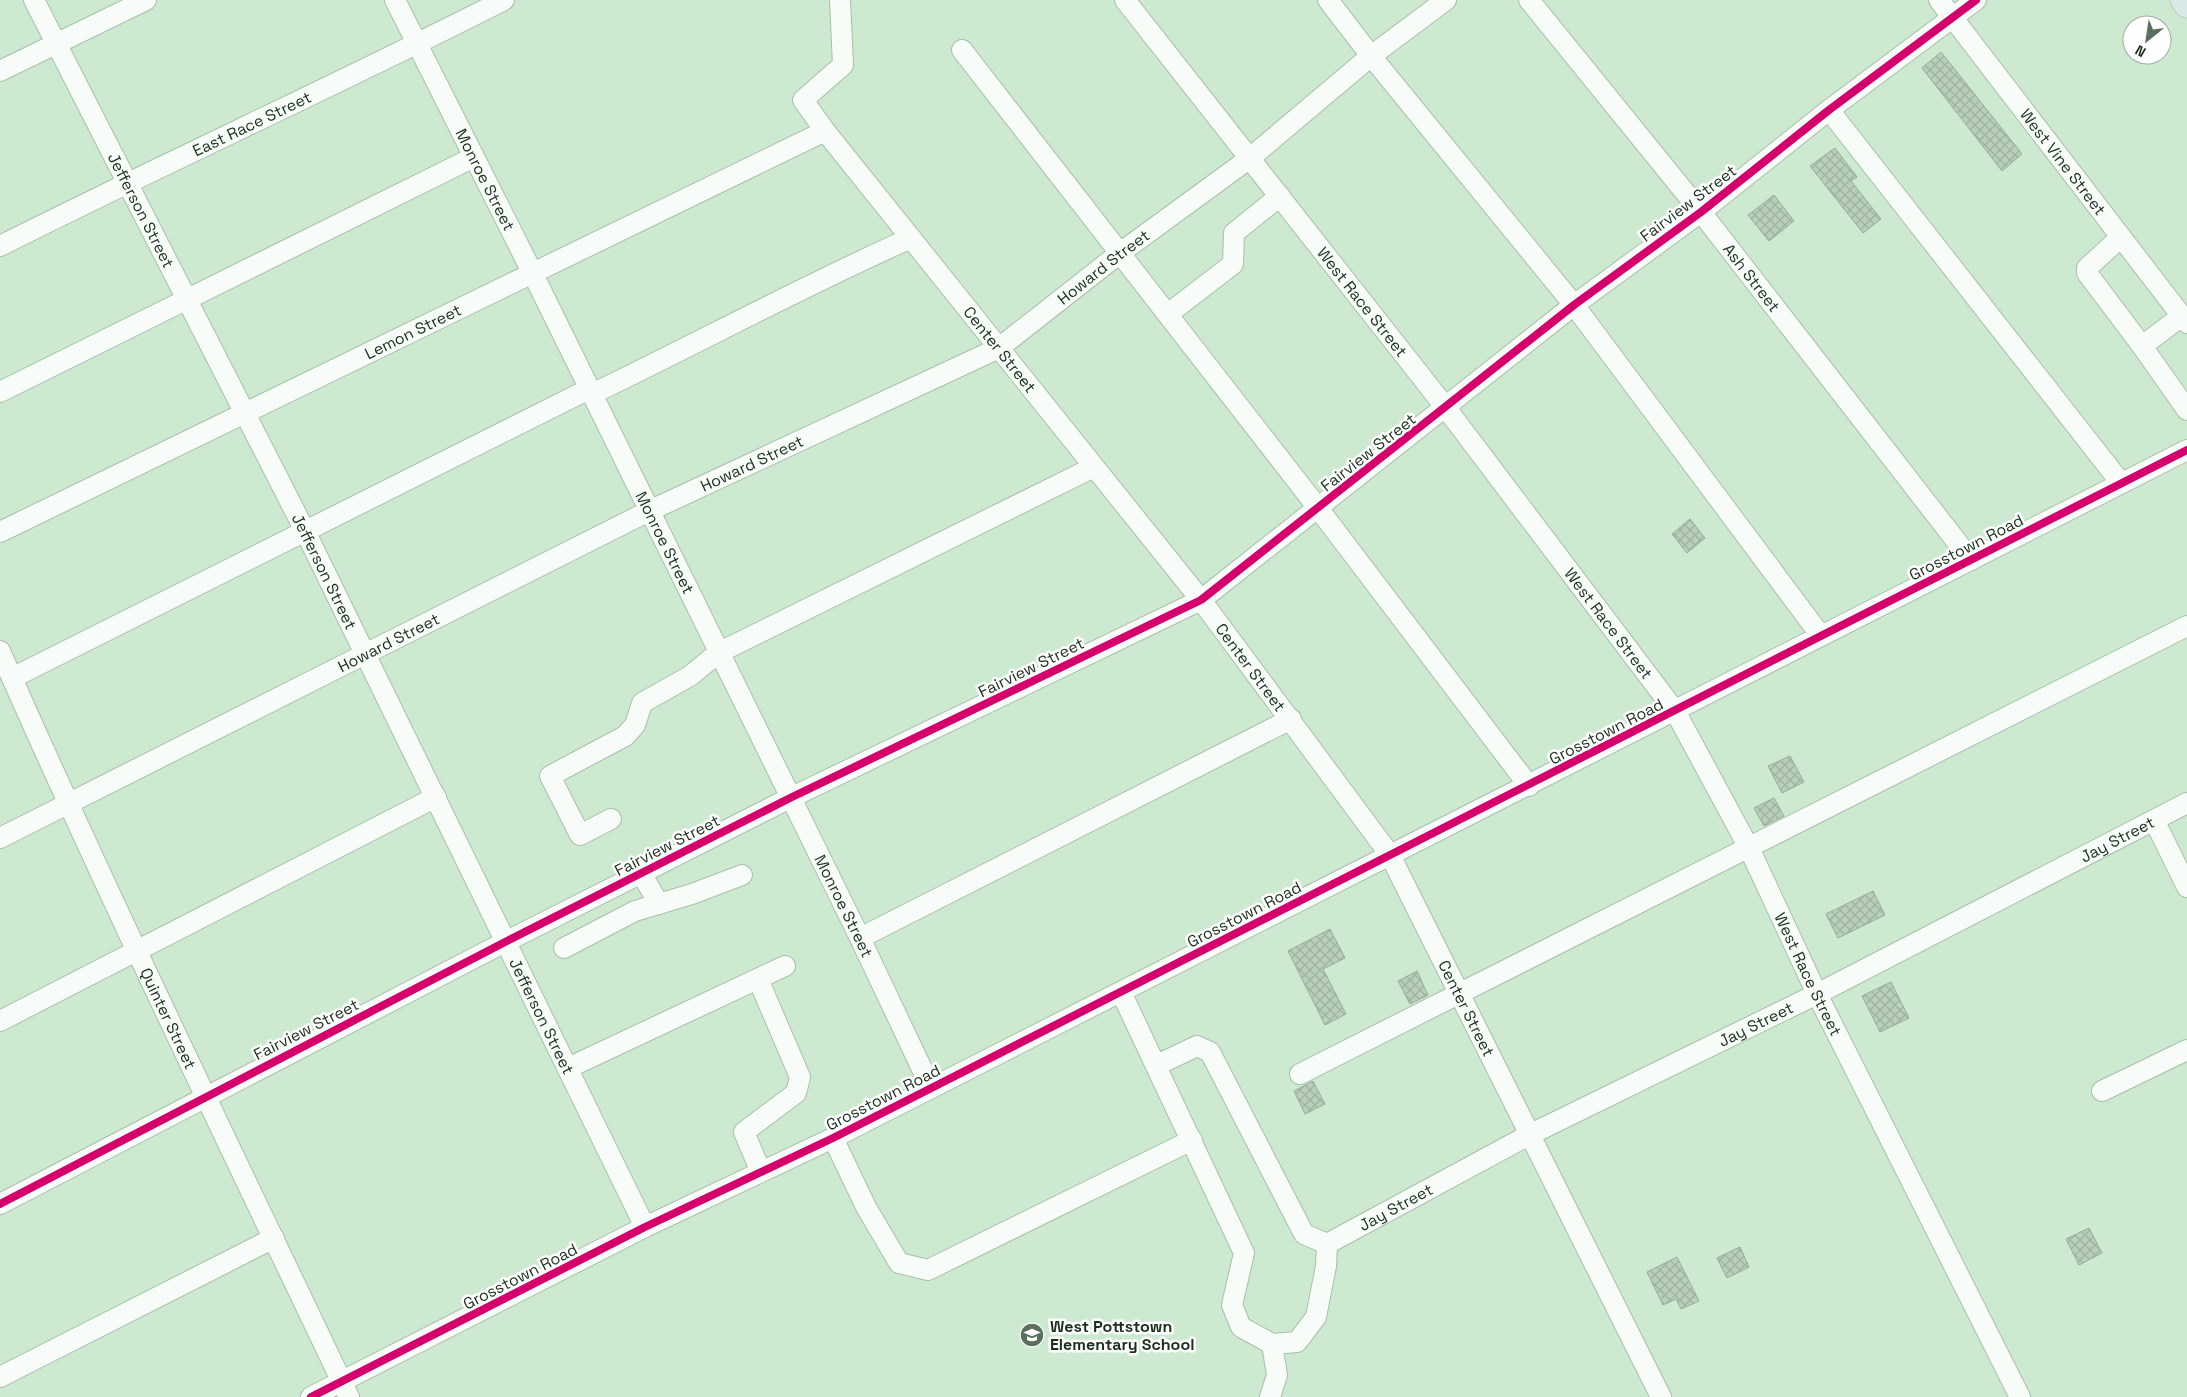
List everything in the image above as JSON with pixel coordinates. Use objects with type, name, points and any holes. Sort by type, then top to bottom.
[{"type":"main road","points":[[2183,0],[2187,5]]},
{"type":"street","name":"Jefferson Street","points":[[34,0],[246,412],[646,1227]]},
{"type":"street","points":[[0,71],[146,0]]},
{"type":"street","name":"Monroe Street","points":[[395,0],[532,272],[860,938],[931,1088]]},
{"type":"street","name":"East Race Street","points":[[0,246],[126,182],[504,0]]},
{"type":"street","name":"Center Street","points":[[840,0],[843,65],[803,100],[826,132],[1201,600],[1390,855],[1661,1397]]},
{"type":"street","name":"West Race Street","points":[[1125,0],[1446,408],[1675,711],[1749,848],[1817,994],[2018,1396]]},
{"type":"street","points":[[1328,0],[1371,56],[1574,305],[1821,636]]},
{"type":"street","name":"Howard Street","points":[[0,838],[649,511],[999,348],[1120,253],[1250,158],[1371,56],[1446,0]]},
{"type":"street","name":"Ash Street","points":[[1529,0],[1701,212],[1971,560]]},
{"type":"street","name":"West Vine Street","points":[[1939,0],[2185,319]]},
{"type":"street","name":"Fairview Street","points":[[0,1204],[507,941],[790,798],[1201,600],[1574,305],[1701,212],[1829,110],[1954,19],[1976,0]]},
{"type":"street","points":[[962,50],[1318,508],[1530,786]]},
{"type":"street","points":[[1829,110],[2121,483]]},
{"type":"street","name":"Lemon Street","points":[[0,532],[532,272],[826,132]]},
{"type":"street","points":[[0,392],[474,157]]},
{"type":"street","points":[[1168,314],[1233,264],[1234,234],[1280,196]]},
{"type":"street","points":[[2121,237],[2087,268],[2087,273],[2187,410]]},
{"type":"street","points":[[12,678],[305,531],[591,392],[722,331],[839,270],[911,238]]},
{"type":"street","points":[[2142,346],[2185,319]]},
{"type":"street","name":"Grosstown Road","points":[[311,1397],[345,1389],[646,1227],[833,1138],[1390,855],[1530,786],[2187,450]]},
{"type":"street","points":[[611,818],[580,835],[550,776],[625,736],[635,725],[642,703],[690,676],[718,652],[1094,467]]},
{"type":"street","points":[[1300,1074],[1458,992],[1749,848],[2187,626]]},
{"type":"street","name":"Quinter Street","points":[[0,652],[205,1098],[345,1389]]},
{"type":"street","points":[[860,938],[1291,719]]},
{"type":"street","points":[[0,1021],[436,798]]},
{"type":"street","name":"Jay Street","points":[[1327,1244],[1529,1135],[1817,994],[2187,803]]},
{"type":"street","points":[[2154,820],[2187,887]]},
{"type":"street","points":[[641,873],[659,904]]},
{"type":"street","points":[[564,948],[635,912],[742,875]]},
{"type":"street","points":[[568,1068],[785,966]]},
{"type":"street","points":[[758,979],[800,1076],[796,1093],[744,1132],[761,1172]]},
{"type":"street","points":[[1121,992],[1244,1253],[1232,1305],[1241,1327],[1272,1344],[1297,1342],[1316,1317],[1327,1244],[1304,1234],[1210,1052],[1197,1046],[1157,1065]]},
{"type":"street","points":[[2102,1091],[2187,1050]]},
{"type":"street","points":[[833,1138],[866,1207],[899,1263],[928,1270],[1192,1140]]},
{"type":"street","points":[[0,1377],[274,1238]]},
{"type":"street","points":[[1270,1397],[1277,1375],[1272,1344]]},
{"type":"building","points":[[1941,52],[2022,154],[2002,171],[1922,68]]},
{"type":"building","points":[[1835,148],[1857,177],[1851,181],[1881,219],[1863,233],[1810,166]]},
{"type":"building","points":[[1774,195],[1794,221],[1769,241],[1748,215]]},
{"type":"building","points":[[1690,519],[1705,538],[1687,553],[1672,534]]},
{"type":"building","points":[[1790,756],[1804,782],[1782,793],[1768,766]]},
{"type":"building","points":[[1774,798],[1784,816],[1764,826],[1754,808]]},
{"type":"building","points":[[1873,891],[1885,915],[1838,938],[1826,914]]},
{"type":"building","points":[[1330,929],[1345,958],[1323,969],[1346,1014],[1325,1025],[1288,951]]},
{"type":"building","points":[[1417,971],[1428,995],[1410,1004],[1398,981]]},
{"type":"building","points":[[1891,982],[1909,1018],[1880,1032],[1862,996]]},
{"type":"building","points":[[1313,1081],[1325,1104],[1305,1114],[1294,1091]]},
{"type":"building","points":[[2089,1228],[2102,1253],[2079,1265],[2066,1239]]},
{"type":"building","points":[[1740,1247],[1749,1267],[1727,1278],[1717,1258]]},
{"type":"building","points":[[1677,1257],[1699,1301],[1681,1309],[1676,1299],[1663,1305],[1647,1272]]},
{"type":"cycle path","points":[[0,1204],[507,941],[790,798],[1201,600],[1574,305],[1701,212],[1829,110],[1976,0]]},
{"type":"cycle path","points":[[311,1397],[645,1227],[833,1138],[2187,450]]},
{"type":"place","name":"West Pottstown Elementary School","points":[[1032,1335]]}]
